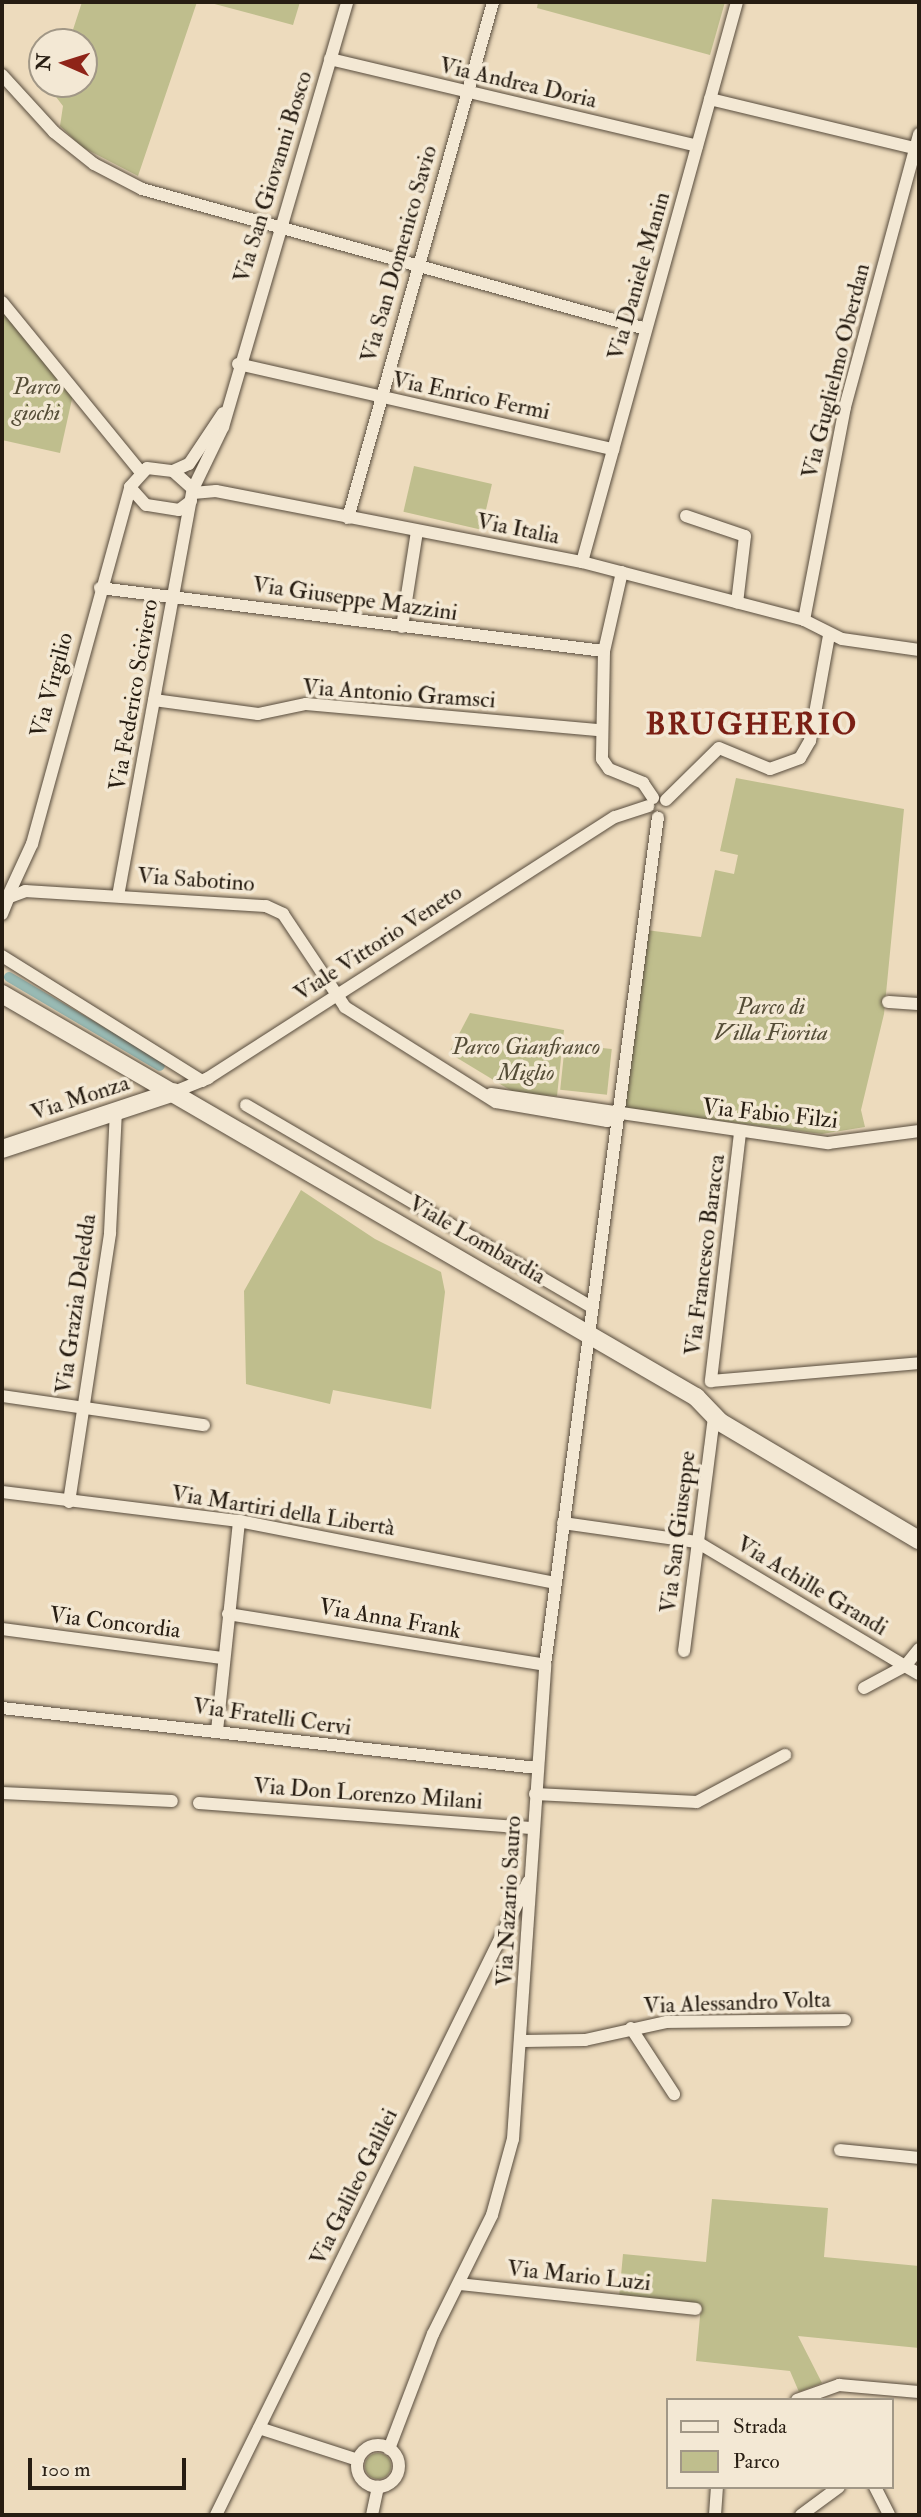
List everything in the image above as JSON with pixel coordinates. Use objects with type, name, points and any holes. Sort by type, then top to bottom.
[{"type":"main road","name":"Viale Lombardia","points":[[2,994],[696,1397],[714,1417],[919,1539]]},
{"type":"main road","name":"Via Monza","points":[[2,1149],[174,1092]]},
{"type":"street","name":"Via San Giovanni Bosco","points":[[224,412],[348,2]]},
{"type":"street","name":"Via San Domenico Savio","points":[[348,518],[415,266],[493,2]]},
{"type":"street","name":"Via Daniele Manin","points":[[582,562],[737,2]]},
{"type":"street","name":"Via Andrea Doria","points":[[330,60],[697,146]]},
{"type":"street","points":[[2,75],[94,164],[142,189],[646,329]]},
{"type":"street","points":[[710,99],[917,149]]},
{"type":"street","name":"Via Guglielmo Oberdan","points":[[804,620],[845,407],[919,134]]},
{"type":"street","points":[[2,302],[102,420],[139,470],[173,471],[188,464],[224,412]]},
{"type":"street","name":"Via Enrico Fermi","points":[[238,364],[613,449]]},
{"type":"street","name":"Via Federico Sciviero","points":[[118,896],[192,494],[217,442],[224,412]]},
{"type":"street","name":"Via Virgilio","points":[[2,907],[32,844],[100,588],[130,486],[139,470]]},
{"type":"street","points":[[173,471],[192,494]]},
{"type":"street","name":"Via Italia","points":[[130,486],[146,505],[179,510],[192,494],[216,491],[582,562],[804,620],[829,635]]},
{"type":"street","points":[[686,516],[745,536],[737,603]]},
{"type":"street","points":[[402,628],[417,531]]},
{"type":"street","points":[[622,572],[604,651],[600,730],[606,767],[640,780],[667,813],[658,817],[656,801]]},
{"type":"street","name":"Via Giuseppe Mazzini","points":[[100,588],[402,628],[604,651]]},
{"type":"street","points":[[656,801],[713,750],[732,749],[770,769],[800,758],[810,741],[829,635],[919,650]]},
{"type":"street","name":"Via Antonio Gramsci","points":[[154,700],[258,714],[306,704],[600,730]]},
{"type":"street","name":"Viale Vittorio Veneto","points":[[174,1092],[202,1082],[331,995],[603,824],[656,801]]},
{"type":"street","name":"Via Nazario Sauro","points":[[389,2449],[503,2181],[524,2041],[530,1878],[545,1665],[586,1332],[658,817]]},
{"type":"street","points":[[2,914],[6,896]]},
{"type":"street","name":"Via Sabotino","points":[[6,896],[118,896],[266,906],[283,914],[331,995]]},
{"type":"street","points":[[2,956],[202,1082]]},
{"type":"street","name":"Via Fabio Filzi","points":[[331,995],[513,1109],[617,1116],[836,1144],[919,1131]]},
{"type":"street","points":[[888,1002],[919,1004]]},
{"type":"street","name":"Viale Lombardia","points":[[246,1105],[590,1306]]},
{"type":"street","name":"Via Grazia Deledda","points":[[69,1502],[110,1233],[116,1112]]},
{"type":"street","name":"Via Francesco Baracca","points":[[740,1133],[710,1381],[919,1363]]},
{"type":"street","points":[[2,1396],[204,1425]]},
{"type":"street","name":"Via San Giuseppe","points":[[684,1651],[714,1417]]},
{"type":"street","name":"Via Martiri della Libertà","points":[[2,1492],[239,1521],[556,1583]]},
{"type":"street","points":[[217,1731],[222,1658],[239,1521]]},
{"type":"street","points":[[563,1523],[697,1542]]},
{"type":"street","name":"Via Achille Grandi","points":[[697,1542],[919,1674]]},
{"type":"street","name":"Via Anna Frank","points":[[228,1614],[545,1665]]},
{"type":"street","name":"Via Concordia","points":[[2,1629],[222,1658]]},
{"type":"street","points":[[864,1688],[905,1666],[919,1649]]},
{"type":"street","name":"Via Fratelli Cervi","points":[[2,1709],[537,1768]]},
{"type":"street","points":[[535,1794],[696,1802],[785,1755]]},
{"type":"street","points":[[2,1793],[172,1801]]},
{"type":"street","name":"Via Don Lorenzo Milani","points":[[199,1803],[534,1828]]},
{"type":"street","name":"Via Galileo Galilei","points":[[216,2515],[530,1878]]},
{"type":"street","name":"Via Alessandro Volta","points":[[524,2041],[585,2039],[631,2028],[845,2020]]},
{"type":"street","name":"Via Alessandro Volta","points":[[631,2028],[674,2094]]},
{"type":"street","points":[[840,2150],[919,2158]]},
{"type":"street","name":"Via Mario Luzi","points":[[458,2284],[696,2309]]},
{"type":"street","points":[[821,2396],[839,2385],[919,2392]]},
{"type":"street","points":[[259,2428],[358,2460]]},
{"type":"street","points":[[372,2515],[378,2487],[398,2472],[389,2449],[369,2447],[358,2460],[360,2478],[378,2487]]},
{"type":"street","points":[[715,2515],[717,2489]]},
{"type":"street","points":[[801,2515],[836,2489]]},
{"type":"street","points":[[876,2489],[889,2515]]},
{"type":"green space","points":[[82,2],[197,2],[138,176],[82,147],[60,126],[63,106],[57,98],[98,98],[98,28],[74,28]]},
{"type":"green space","points":[[207,2],[300,2],[293,25]]},
{"type":"green space","points":[[538,2],[725,2],[710,55],[537,8]]},
{"type":"green space","name":"Parco giochi","points":[[2,309],[74,390],[60,453],[2,440]]},
{"type":"green space","points":[[414,466],[492,484],[481,530],[403,512]]},
{"type":"green space","name":"Parco di Villa Fiorita","points":[[736,778],[904,809],[884,1014],[861,1110],[865,1127],[822,1134],[621,1108],[646,930],[701,937],[715,870],[734,874],[738,855],[720,851]]},
{"type":"green space","name":"Parco Gianfranco Miglio","points":[[470,1013],[564,1030],[557,1096],[515,1093],[449,1053]]},
{"type":"green space","points":[[565,1044],[612,1049],[607,1095],[560,1090]]},
{"type":"green space","points":[[301,1190],[375,1239],[441,1272],[445,1292],[431,1409],[333,1390],[330,1404],[246,1384],[244,1291]]},
{"type":"green space","points":[[712,2199],[828,2208],[824,2257],[919,2266],[919,2348],[798,2336],[822,2383],[799,2392],[790,2371],[696,2361],[701,2305],[619,2297],[623,2254],[706,2262]]},
{"type":"green space","points":[[378,2453],[387,2457],[391,2466],[387,2475],[378,2479],[369,2475],[365,2466],[369,2457]]},
{"type":"waterway","points":[[9,977],[160,1066]]},
{"type":"district","name":"BRUGHERIO","points":[[752,725]]}]
